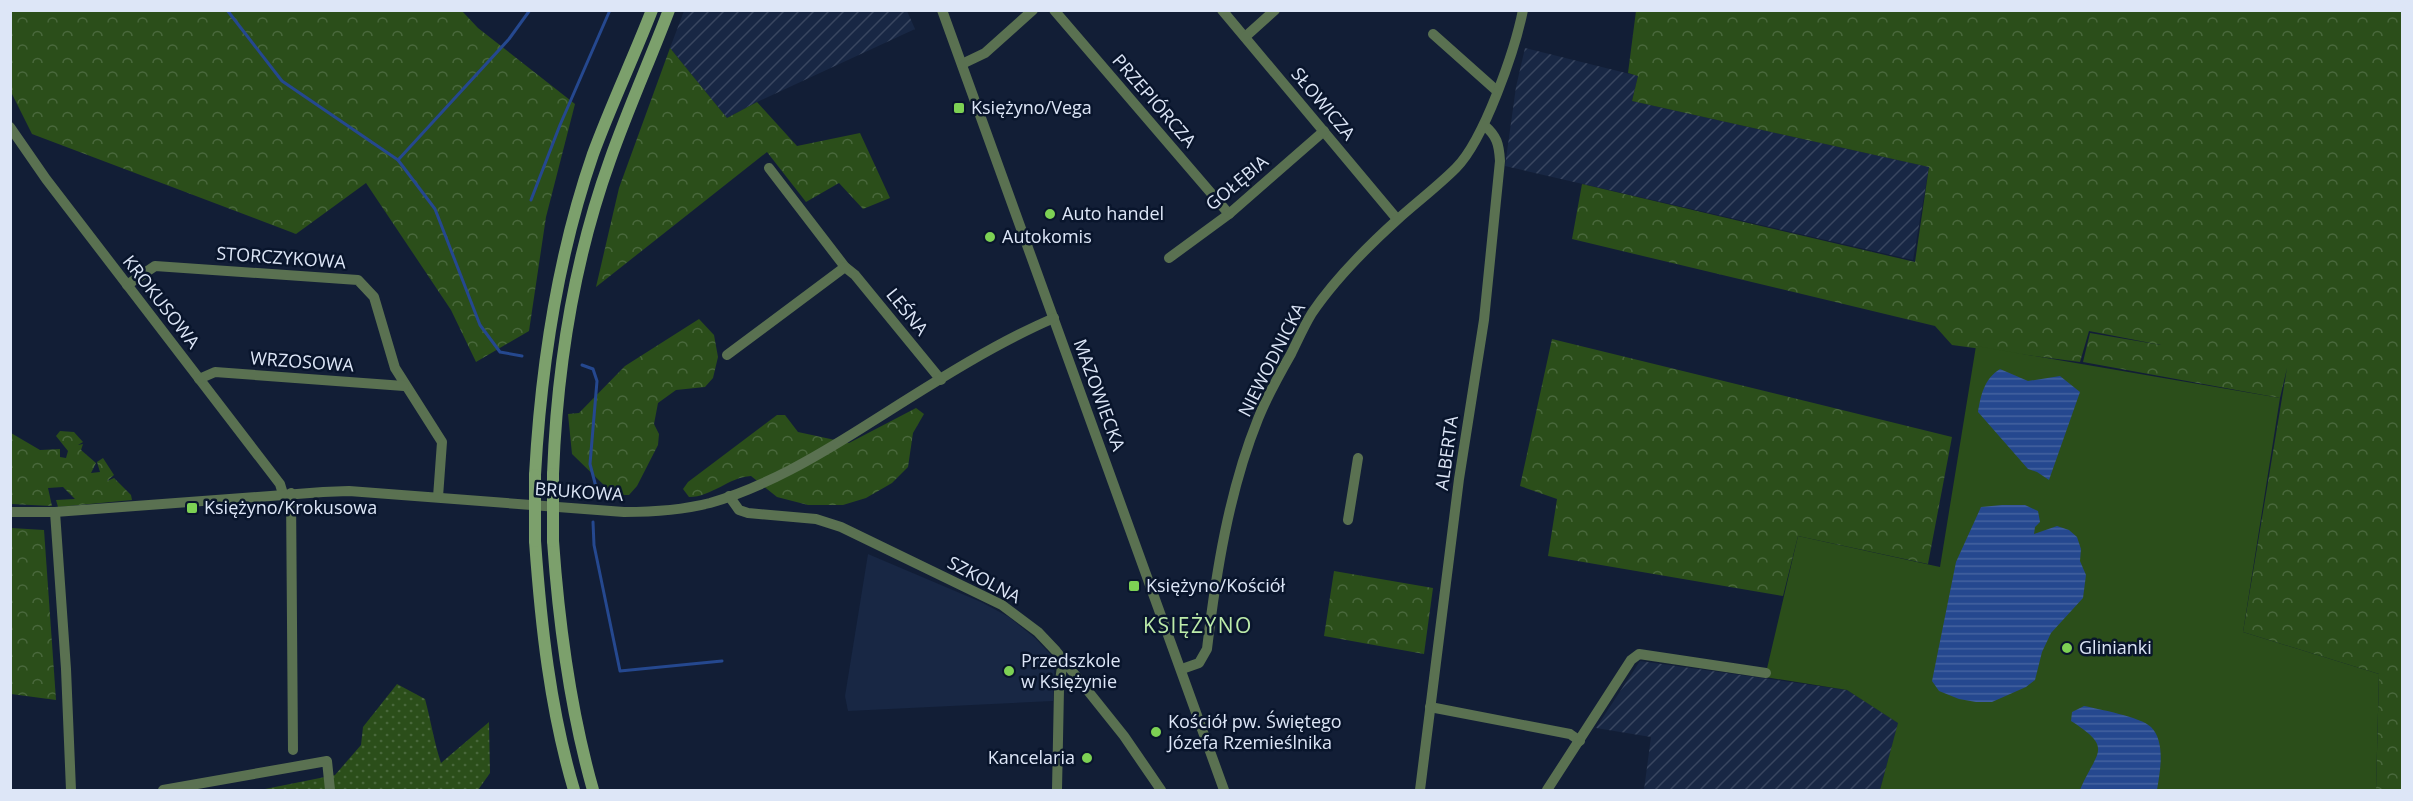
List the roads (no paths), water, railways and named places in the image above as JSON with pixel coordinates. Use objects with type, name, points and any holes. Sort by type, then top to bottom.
[{"type":"main road","points":[[574,790],[562,750],[549,678],[535,541],[535,476],[544,369],[553,304],[566,247],[593,154],[652,10]]},
{"type":"main road","points":[[593,790],[581,746],[566,669],[553,541],[553,474],[560,377],[582,256],[609,161],[669,10]]},
{"type":"street","name":"MAZOWIECKA","points":[[942,10],[1224,790]]},
{"type":"street","points":[[962,64],[986,53],[1033,10]]},
{"type":"street","name":"PRZEPIÓRCZA","points":[[1054,10],[1229,214]]},
{"type":"street","name":"SŁOWICZA","points":[[1222,10],[1397,219]]},
{"type":"street","points":[[1245,37],[1275,10]]},
{"type":"street","name":"NIEWODNICKA","points":[[1182,669],[1199,663],[1207,649],[1227,528],[1258,419],[1273,387],[1312,314],[1367,249],[1397,219],[1456,168],[1470,151],[1484,125],[1497,91],[1523,10]]},
{"type":"street","points":[[1433,34],[1497,91]]},
{"type":"street","name":"ALBERTA","points":[[1420,790],[1459,479],[1484,320],[1499,172],[1499,144],[1494,133],[1484,125]]},
{"type":"street","name":"KROKUSOWA","points":[[11,129],[46,179],[287,494]]},
{"type":"street","name":"GOŁĘBIA","points":[[1169,258],[1229,214],[1324,131]]},
{"type":"street","name":"LEŚNA","points":[[769,168],[845,267],[855,275],[941,380]]},
{"type":"street","name":"STORCZYKOWA","points":[[127,285],[155,266],[358,280],[374,297],[395,368],[404,386],[442,442],[438,497]]},
{"type":"street","points":[[727,355],[845,267]]},
{"type":"street","name":"BRUKOWA","points":[[10,512],[55,512],[349,491],[586,510],[648,512],[709,503],[786,473],[1034,326],[1054,318]]},
{"type":"street","name":"WRZOSOWA","points":[[200,379],[215,372],[404,386]]},
{"type":"street","points":[[1348,520],[1358,458]]},
{"type":"street","points":[[287,494],[293,750]]},
{"type":"street","name":"SZKOLNA","points":[[729,496],[739,510],[748,513],[816,519],[841,527],[1002,605],[1038,632],[1063,659],[1124,736],[1161,790]]},
{"type":"street","points":[[55,512],[66,669],[71,790]]},
{"type":"street","points":[[1547,790],[1631,660],[1639,654],[1766,673]]},
{"type":"street","points":[[1057,790],[1059,689],[1063,659]]},
{"type":"street","points":[[1430,707],[1570,734],[1580,741]]},
{"type":"street","points":[[163,790],[327,761],[330,790]]},
{"type":"water","points":[[2000,369],[2028,381],[2060,376],[2080,392],[2049,480],[2028,469],[1978,412],[1987,383]]},
{"type":"water","points":[[2025,505],[2038,511],[2040,522],[2035,527],[2034,534],[2057,526],[2069,530],[2077,537],[2081,549],[2080,561],[2086,575],[2083,598],[2051,633],[2042,652],[2035,680],[2026,687],[1992,702],[1959,699],[1939,691],[1932,681],[1956,562],[1981,507]]},
{"type":"water","points":[[2084,706],[2129,717],[2151,727],[2156,733],[2160,749],[2157,790],[2080,790],[2098,751],[2093,738],[2071,721],[2072,712]]},
{"type":"waterway","points":[[227,10],[282,81],[398,160],[509,39],[530,10]]},
{"type":"waterway","points":[[531,200],[560,125],[610,10]]},
{"type":"waterway","points":[[398,160],[435,209],[480,325],[500,352],[522,356]]},
{"type":"waterway","points":[[582,365],[593,369],[597,381],[590,464],[596,487],[594,497]]},
{"type":"waterway","points":[[593,522],[594,545],[620,671],[722,661]]},
{"type":"place","name":"Księżyno/Vega","points":[[959,108]]},
{"type":"place","name":"Auto handel","points":[[1050,214]]},
{"type":"place","name":"Autokomis","points":[[990,237]]},
{"type":"place","name":"Księżyno/Krokusowa","points":[[192,508]]},
{"type":"place","name":"Księżyno/Kościół","points":[[1134,586]]},
{"type":"place","name":"Glinianki","points":[[2067,648]]},
{"type":"place","name":"Przedszkole w Księżynie","points":[[1009,671]]},
{"type":"place","name":"Kościół pw. Świętego Józefa Rzemieślnika","points":[[1156,732]]},
{"type":"place","name":"Kancelaria","points":[[1087,758]]},
{"type":"district","name":"KSIĘŻYNO","points":[[1198,626]]}]
